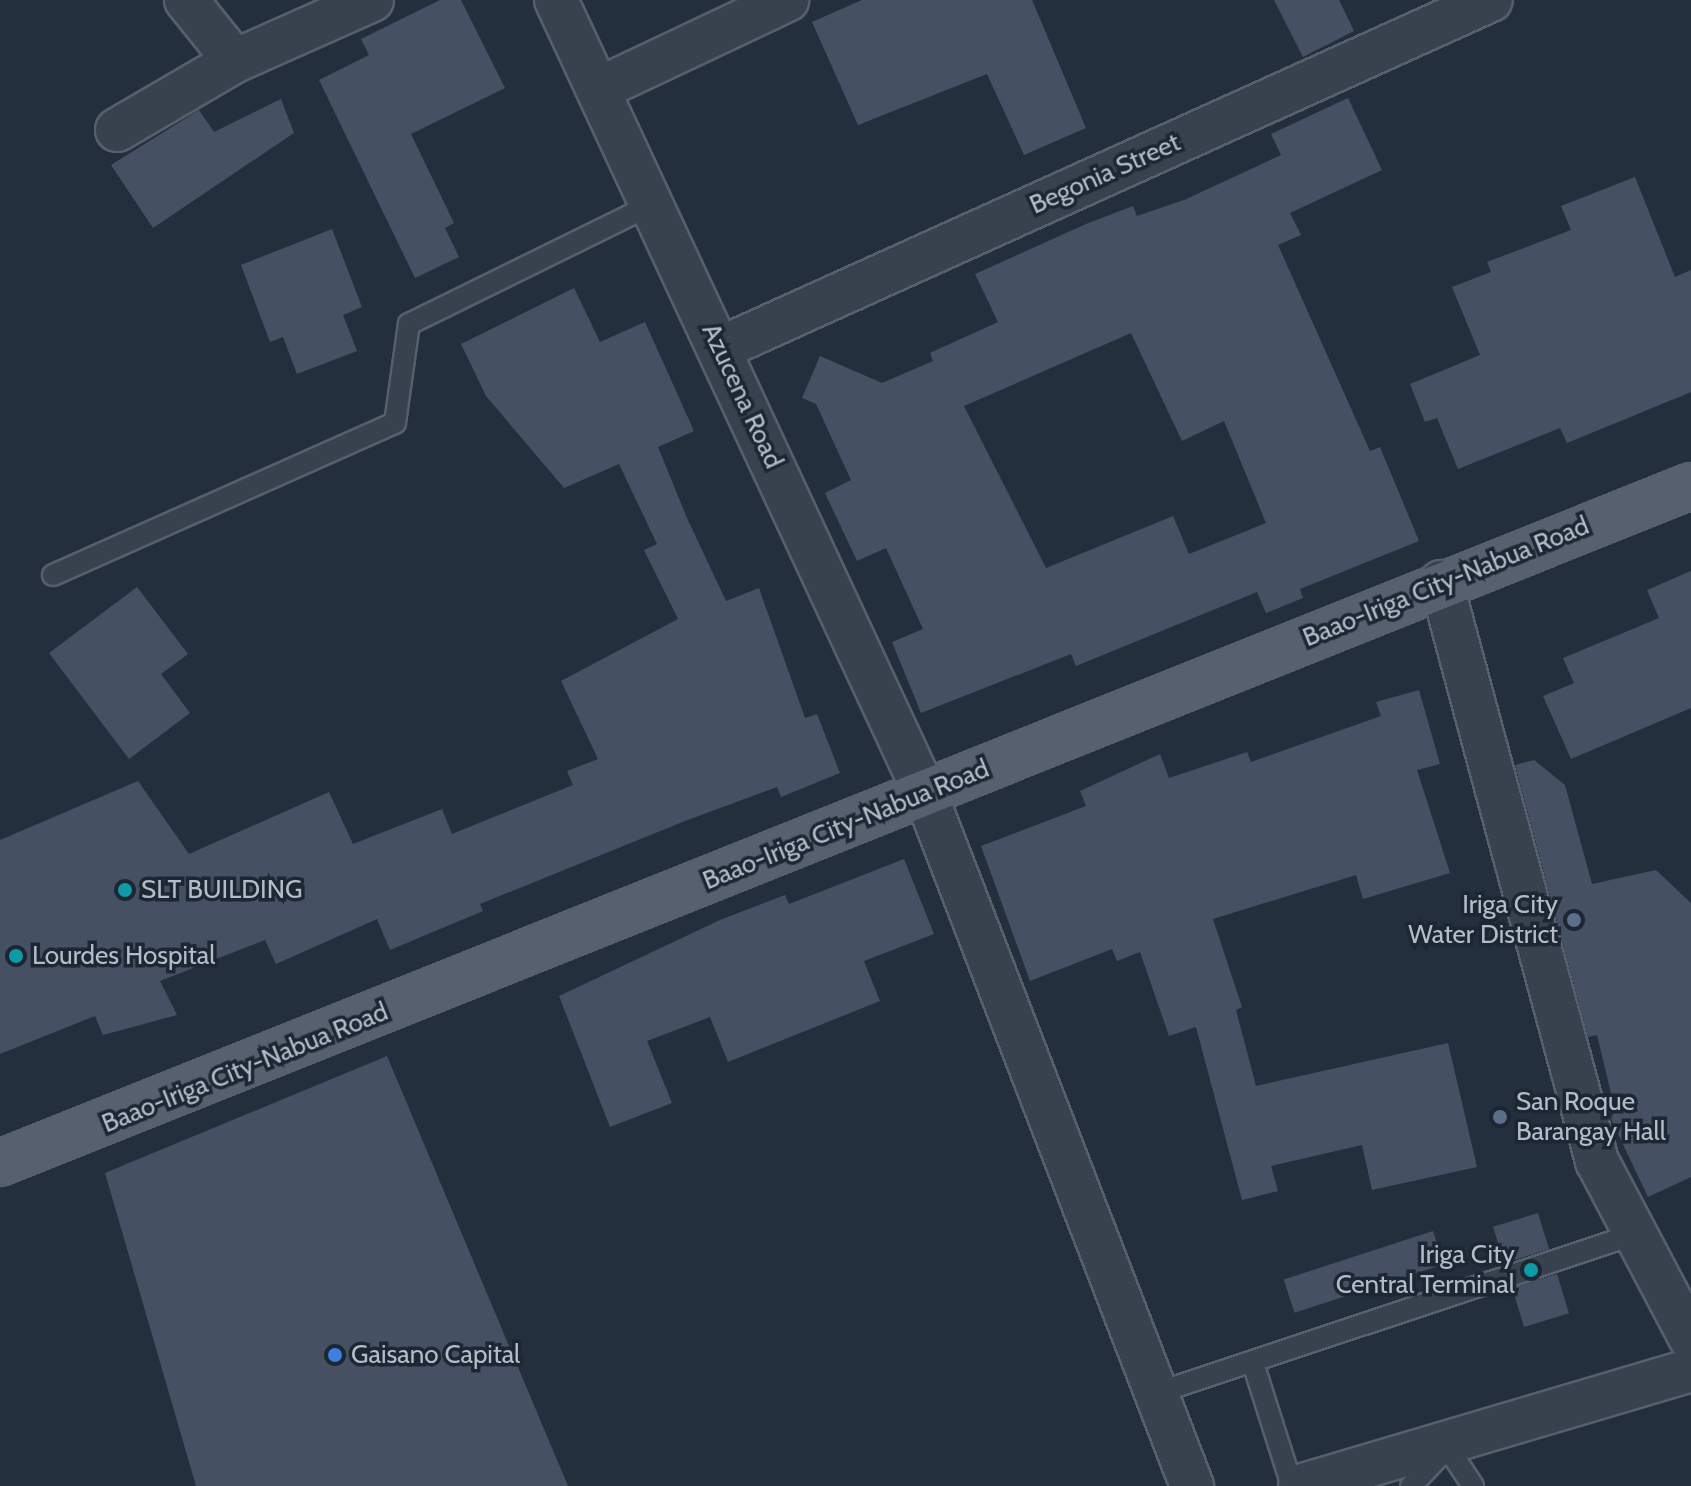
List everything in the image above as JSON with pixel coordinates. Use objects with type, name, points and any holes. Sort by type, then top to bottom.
[{"type":"main road","name":"Baao-Iriga City-Nabua Road","points":[[0,1163],[925,793],[1441,582],[1691,486]]},
{"type":"street","points":[[186,0],[235,61]]},
{"type":"street","points":[[117,130],[235,61],[372,0]]},
{"type":"street","name":"Azucena Road","points":[[556,0],[603,87],[719,349],[925,793],[1192,1486]]},
{"type":"street","points":[[603,87],[787,0]]},
{"type":"street","name":"Begonia Street","points":[[719,349],[1491,0]]},
{"type":"street","points":[[1441,582],[1597,1161],[1691,1339]]},
{"type":"street","points":[[1300,1486],[1691,1370]]},
{"type":"lane","points":[[53,575],[395,423],[409,324],[655,203]]},
{"type":"lane","points":[[1157,1393],[1635,1234]]},
{"type":"lane","points":[[1253,1363],[1292,1486]]},
{"type":"lane","points":[[1411,1486],[1446,1445],[1473,1486]]},
{"type":"building","points":[[440,0],[461,0],[505,88],[411,134],[454,223],[445,228],[459,257],[415,278],[319,80],[369,55],[361,39]]},
{"type":"building","points":[[862,0],[1032,0],[1086,128],[1024,155],[987,74],[858,125],[812,22]]},
{"type":"building","points":[[1274,0],[1339,0],[1354,31],[1303,57]]},
{"type":"building","points":[[1348,98],[1382,170],[1290,213],[1301,235],[1278,245],[1370,451],[1380,447],[1419,541],[1300,589],[1303,598],[1266,613],[1257,592],[1076,666],[1071,654],[921,713],[892,642],[923,629],[886,548],[857,561],[825,493],[851,480],[816,404],[802,398],[820,356],[882,383],[933,361],[930,353],[998,322],[975,274],[1133,206],[1137,216],[1184,200],[1281,155],[1271,134]],"holes":[[[1131,333],[1182,441],[1224,421],[1266,523],[1189,554],[1173,516],[1046,568],[964,406]]]},
{"type":"building","points":[[281,99],[294,133],[153,228],[111,165],[199,110],[214,132]]},
{"type":"building","points":[[1635,177],[1675,277],[1691,270],[1691,392],[1567,443],[1560,428],[1458,469],[1437,418],[1425,422],[1410,384],[1480,355],[1452,287],[1491,272],[1487,262],[1571,230],[1561,206]]},
{"type":"building","points":[[332,229],[362,307],[343,315],[357,351],[297,374],[283,337],[270,342],[241,265]]},
{"type":"building","points":[[574,288],[600,342],[645,322],[694,431],[658,447],[687,518],[726,601],[759,588],[805,718],[817,714],[840,773],[781,797],[777,787],[685,821],[480,904],[483,911],[390,950],[377,919],[276,964],[265,940],[160,981],[177,1015],[103,1035],[95,1016],[0,1054],[0,840],[138,781],[189,854],[329,792],[353,844],[442,809],[452,834],[573,785],[567,771],[598,759],[561,681],[678,619],[644,550],[657,544],[619,464],[564,488],[486,396],[461,344]]},
{"type":"building","points":[[1691,571],[1691,708],[1571,759],[1543,696],[1574,683],[1563,658],[1659,618],[1647,590]]},
{"type":"building","points":[[137,587],[188,654],[161,674],[190,713],[129,759],[49,653]]},
{"type":"building","points":[[1419,690],[1440,764],[1417,770],[1450,873],[1363,899],[1356,875],[1213,919],[1242,1007],[1236,1010],[1256,1086],[1448,1043],[1477,1167],[1372,1190],[1362,1145],[1271,1166],[1278,1191],[1242,1200],[1196,1027],[1169,1036],[1140,952],[1117,961],[1112,949],[1030,981],[981,846],[1086,806],[1080,791],[1160,754],[1169,778],[1247,752],[1251,762],[1381,716],[1376,702]]},
{"type":"building","points":[[1534,760],[1565,785],[1592,884],[1656,870],[1691,903],[1691,1177],[1648,1197],[1611,1119],[1615,1110],[1597,1035],[1588,1037],[1515,765]]},
{"type":"building","points":[[904,859],[934,934],[864,961],[880,1001],[728,1062],[710,1017],[647,1041],[672,1103],[610,1127],[559,996],[720,920],[785,895],[789,904]]},
{"type":"building","name":"Gaisano Capital","points":[[387,1056],[568,1486],[196,1486],[105,1173]]},
{"type":"building","points":[[1538,1213],[1549,1249],[1504,1263],[1493,1227]]},
{"type":"building","points":[[1433,1231],[1444,1264],[1294,1313],[1284,1280]]},
{"type":"building","points":[[1557,1274],[1569,1313],[1524,1327],[1512,1288]]},
{"type":"place","name":"SLT BUILDING","points":[[125,890]]},
{"type":"place","name":"Iriga City Water District","points":[[1574,920]]},
{"type":"place","name":"Lourdes Hospital","points":[[16,956]]},
{"type":"place","name":"San Roque Barangay Hall","points":[[1500,1117]]},
{"type":"place","name":"Iriga City Central Terminal","points":[[1531,1270]]},
{"type":"place","name":"Gaisano Capital","points":[[335,1355]]}]
